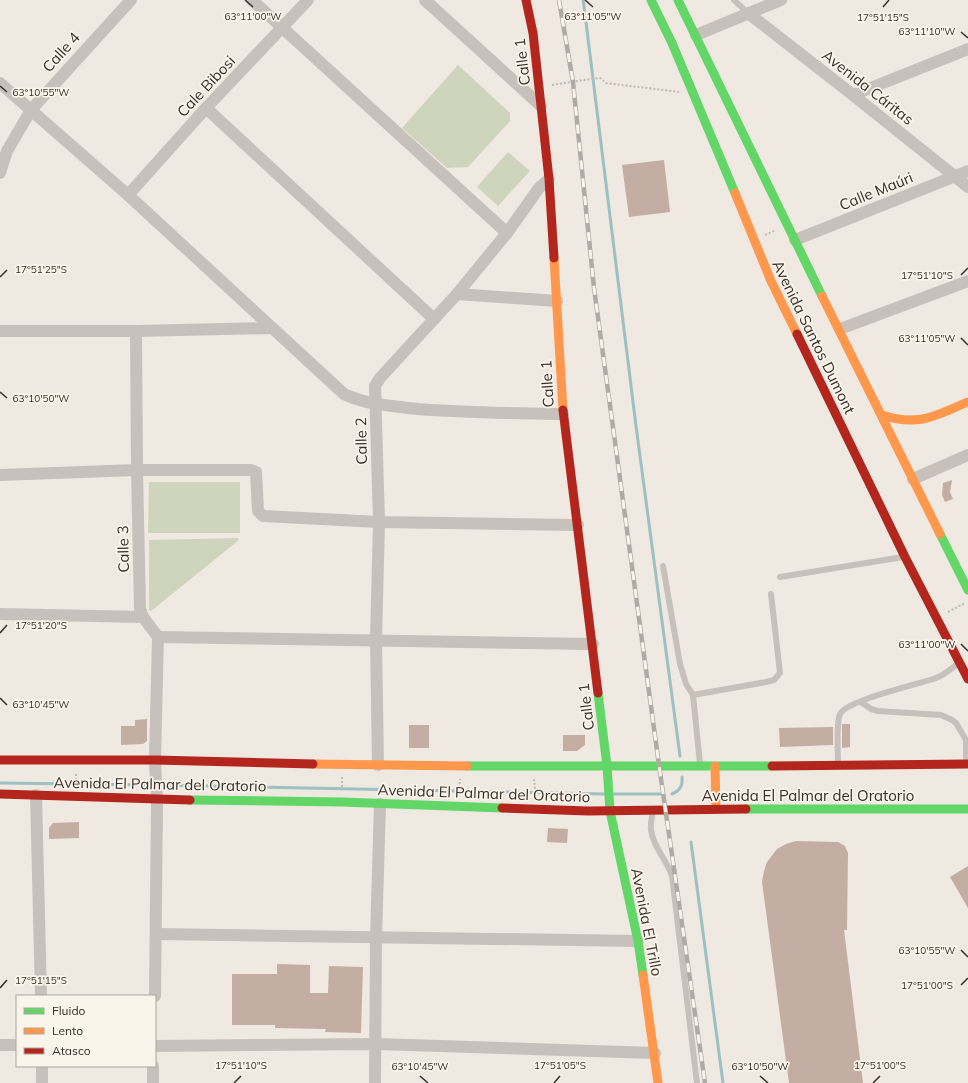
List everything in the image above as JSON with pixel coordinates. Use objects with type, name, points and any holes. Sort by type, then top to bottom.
[{"type":"main road","name":"Calle 1","points":[[526,0],[533,33],[549,179],[563,414],[607,766]]},
{"type":"main road","name":"Avenida Santos Dumont","points":[[651,0],[672,43],[771,282],[905,557],[968,679]]},
{"type":"main road","name":"Avenida Santos Dumont","points":[[678,0],[968,590]]},
{"type":"main road","points":[[913,429],[922,421],[968,402]]},
{"type":"main road","points":[[882,415],[901,421],[922,421]]},
{"type":"main road","points":[[899,450],[905,439]]},
{"type":"main road","name":"Avenida El Palmar del Oratorio","points":[[0,760],[155,760],[378,765],[607,766],[967,764]]},
{"type":"main road","name":"Avenida El Trillo","points":[[607,766],[609,806],[638,942],[655,1053],[658,1083]]},
{"type":"main road","points":[[715,766],[716,805]]},
{"type":"main road","name":"Avenida El Palmar del Oratorio","points":[[0,794],[157,796],[588,811],[609,806],[653,810],[716,805],[968,809]]},
{"type":"street","name":"Calle 4","points":[[0,173],[4,150],[31,110],[131,0]]},
{"type":"street","points":[[252,0],[507,233]]},
{"type":"street","name":"Cale Bibosi","points":[[128,195],[206,108],[308,0]]},
{"type":"street","points":[[425,0],[541,106]]},
{"type":"street","points":[[696,35],[781,0]]},
{"type":"street","name":"Avenida Cáritas","points":[[748,13],[853,94],[968,187]]},
{"type":"street","points":[[853,94],[968,49]]},
{"type":"street","points":[[0,83],[128,195],[344,394],[354,399],[376,405],[455,412],[563,414]]},
{"type":"street","points":[[206,108],[434,320]]},
{"type":"street","name":"Calle Maúri","points":[[795,240],[968,170]]},
{"type":"street","name":"Calle 2","points":[[378,765],[376,640],[378,522],[375,386],[457,294],[507,233],[539,188],[549,179]]},
{"type":"street","points":[[840,329],[968,281]]},
{"type":"street","points":[[457,294],[557,301]]},
{"type":"street","points":[[0,331],[136,331],[271,328]]},
{"type":"street","name":"Calle 3","points":[[136,331],[137,470],[140,609],[142,617]]},
{"type":"street","points":[[913,479],[968,455]]},
{"type":"street","points":[[0,474],[137,470],[251,470],[256,472],[258,511],[263,516],[378,522],[578,525]]},
{"type":"street","points":[[0,614],[142,617],[158,637],[155,760],[157,796],[154,995]]},
{"type":"street","points":[[158,637],[592,644]]},
{"type":"street","points":[[36,795],[41,995]]},
{"type":"street","points":[[375,1083],[376,937],[380,804]]},
{"type":"street","points":[[156,934],[638,942]]},
{"type":"street","points":[[156,1046],[376,1044],[655,1053]]},
{"type":"street","points":[[0,1045],[16,1045]]},
{"type":"street","points":[[42,1067],[42,1083]]},
{"type":"street","points":[[153,1067],[153,1083]]},
{"type":"lane","points":[[734,0],[748,13]]},
{"type":"lane","points":[[780,577],[905,557]]},
{"type":"lane","points":[[663,566],[680,664],[686,684],[692,695],[700,766]]},
{"type":"lane","points":[[692,695],[766,682],[774,680],[780,673],[771,594]]},
{"type":"lane","points":[[838,764],[839,715],[845,709],[879,695],[938,677],[959,663]]},
{"type":"lane","points":[[861,702],[871,709],[878,711],[941,715],[956,722],[966,740],[967,764]]},
{"type":"lane","points":[[653,810],[651,829],[653,838],[672,876],[697,1083]]},
{"type":"path","points":[[539,87],[600,78],[606,83],[679,92],[690,87]]},
{"type":"path","points":[[753,240],[788,225]]},
{"type":"path","points":[[946,613],[961,605]]},
{"type":"path","points":[[76,772],[76,791]]},
{"type":"path","points":[[342,777],[342,796]]},
{"type":"path","points":[[459,782],[459,793]]},
{"type":"path","points":[[536,785],[536,800]]},
{"type":"green space","points":[[458,65],[510,113],[510,121],[468,167],[447,168],[402,128]]},
{"type":"green space","points":[[508,152],[530,171],[498,206],[477,187]]},
{"type":"green space","points":[[149,482],[240,482],[240,533],[148,533]]},
{"type":"green space","points":[[238,538],[239,540],[151,611],[149,610],[149,540]]},
{"type":"building","points":[[664,160],[670,212],[629,217],[622,165]]},
{"type":"building","points":[[952,480],[950,492],[953,499],[945,502],[942,495],[943,483]]},
{"type":"building","points":[[147,719],[147,741],[143,744],[121,745],[121,726],[135,726],[135,720]]},
{"type":"building","points":[[842,724],[850,724],[850,747],[842,748]]},
{"type":"building","points":[[409,725],[429,725],[429,748],[409,748]]},
{"type":"building","points":[[833,727],[833,745],[780,747],[779,728]]},
{"type":"building","points":[[563,735],[585,735],[585,745],[577,751],[563,751]]},
{"type":"building","points":[[79,822],[79,838],[49,839],[49,828],[53,823]]},
{"type":"building","points":[[548,828],[568,829],[567,843],[547,842]]},
{"type":"building","points":[[796,841],[838,842],[845,846],[848,853],[847,930],[844,930],[863,1083],[789,1083],[762,882],[767,862],[777,849]]},
{"type":"building","points":[[968,866],[968,908],[950,877]]},
{"type":"building","points":[[277,964],[310,965],[310,993],[328,993],[329,966],[363,967],[361,1033],[325,1032],[326,1029],[275,1028],[275,1025],[232,1025],[232,974],[277,974]]},
{"type":"waterway","points":[[583,0],[636,426],[680,756]]},
{"type":"waterway","points":[[672,794],[680,787],[682,777]]},
{"type":"waterway","points":[[0,783],[154,785]]},
{"type":"waterway","points":[[160,785],[604,794]]},
{"type":"waterway","points":[[614,794],[662,794]]},
{"type":"waterway","points":[[691,842],[723,1083]]},
{"type":"railway","points":[[559,0],[573,82],[594,288],[659,765],[705,1083]]},
{"type":"traffic: fast","points":[[651,0],[672,43],[735,193]]},
{"type":"traffic: fast","points":[[678,0],[822,296]]},
{"type":"traffic: fast","points":[[940,534],[968,590]]},
{"type":"traffic: fast","points":[[598,693],[607,766],[610,811],[638,941],[643,975]]},
{"type":"traffic: fast","points":[[467,766],[772,766]]},
{"type":"traffic: fast","points":[[190,800],[342,802],[502,808]]},
{"type":"traffic: fast","points":[[746,809],[968,809]]},
{"type":"traffic: slow","points":[[735,193],[771,281],[797,334]]},
{"type":"traffic: slow","points":[[554,258],[563,410]]},
{"type":"traffic: slow","points":[[822,296],[940,534]]},
{"type":"traffic: slow","points":[[882,415],[906,420],[917,420],[936,415],[968,402]]},
{"type":"traffic: slow","points":[[313,764],[467,766]]},
{"type":"traffic: slow","points":[[715,766],[716,809]]},
{"type":"traffic: slow","points":[[643,975],[658,1083]]},
{"type":"traffic: jam","points":[[526,0],[533,33],[549,179],[554,258]]},
{"type":"traffic: jam","points":[[797,334],[905,557],[968,679]]},
{"type":"traffic: jam","points":[[563,410],[598,693]]},
{"type":"traffic: jam","points":[[0,760],[155,760],[313,764]]},
{"type":"traffic: jam","points":[[772,766],[968,764]]},
{"type":"traffic: jam","points":[[0,794],[190,800]]},
{"type":"traffic: jam","points":[[502,808],[588,811],[746,809]]}]
